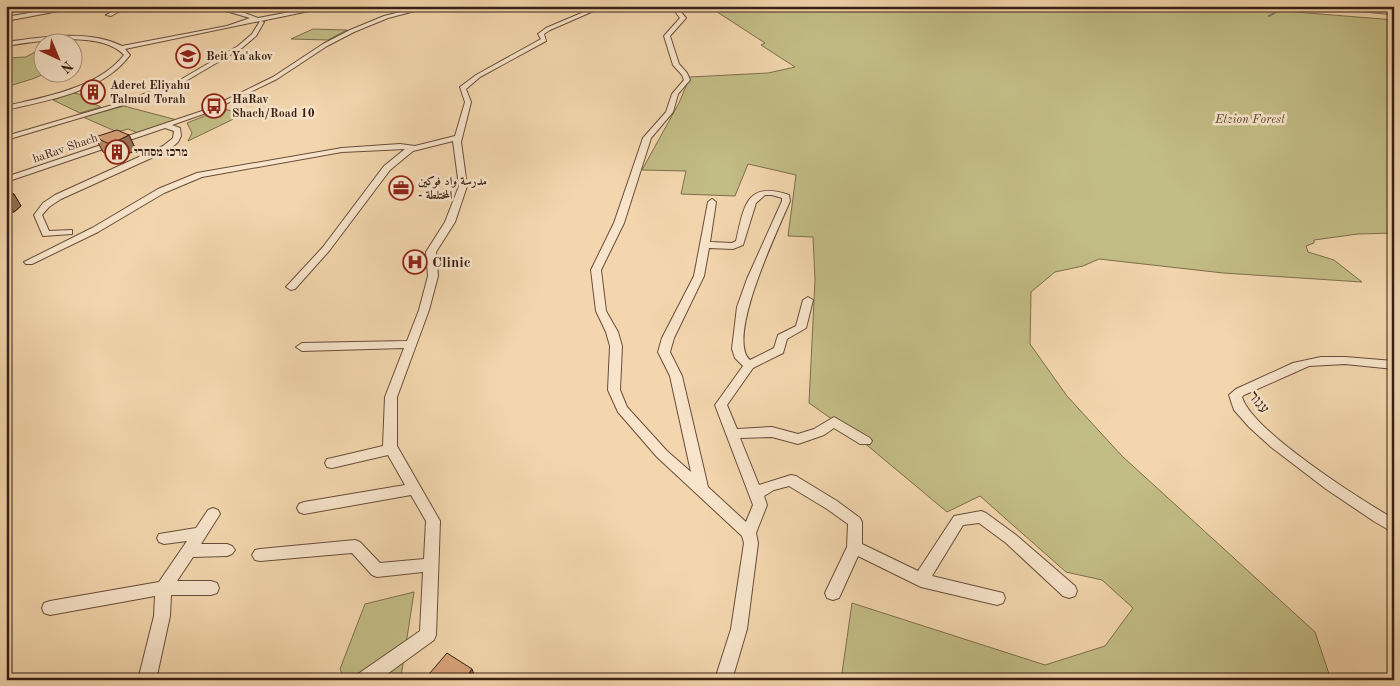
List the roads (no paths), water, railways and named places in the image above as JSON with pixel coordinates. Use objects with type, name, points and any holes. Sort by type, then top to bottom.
[{"type":"street","points":[[6,18],[83,6]]},
{"type":"street","points":[[109,15],[127,6]]},
{"type":"street","points":[[211,6],[232,10],[256,30]]},
{"type":"street","points":[[6,44],[76,39],[101,40],[123,48],[228,27],[247,21],[261,21],[331,6]]},
{"type":"street","name":"haRav Shach","points":[[6,180],[207,111],[258,87],[337,38],[365,24],[432,6]]},
{"type":"street","points":[[364,680],[428,635],[433,521],[392,449],[390,397],[424,310],[433,276],[431,252],[450,222],[463,186],[457,142],[468,102],[462,88],[478,76],[544,40],[541,34],[548,29],[603,6]]},
{"type":"street","points":[[673,6],[683,18],[668,36],[676,66],[685,74],[686,80],[675,94],[669,112],[647,138],[619,223],[596,270],[601,311],[612,332],[616,346],[614,390],[622,409],[662,454],[749,533]]},
{"type":"street","points":[[247,21],[261,21]]},
{"type":"street","points":[[6,138],[115,106],[161,90],[224,57],[248,41],[261,21]]},
{"type":"street","points":[[6,108],[63,93],[103,77],[118,67],[128,55],[123,48]]},
{"type":"street","points":[[69,232],[46,234],[44,227],[39,222],[38,215],[46,205],[58,197],[170,145],[174,142],[178,132],[167,126]]},
{"type":"street","points":[[291,287],[326,249],[387,168],[410,149],[458,138]]},
{"type":"street","points":[[29,262],[95,230],[161,191],[200,175],[342,150],[394,146],[416,148]]},
{"type":"street","points":[[704,245],[734,246],[740,243],[755,195],[766,192],[786,197],[742,307],[738,349],[741,358],[748,365]]},
{"type":"street","points":[[701,488],[676,376],[664,352],[672,330],[699,276],[712,202]]},
{"type":"street","points":[[722,678],[739,629],[751,543],[749,533],[760,505],[721,406],[748,365],[779,350],[782,337],[801,328],[808,300]]},
{"type":"street","points":[[302,347],[411,344]]},
{"type":"street","name":"עגור","points":[[1394,366],[1343,360],[1309,363],[1297,366],[1240,392],[1234,398],[1237,406],[1274,442],[1324,480],[1394,527]]},
{"type":"street","points":[[732,434],[772,432],[798,439],[819,432],[834,422],[865,440]]},
{"type":"street","points":[[332,463],[392,449]]},
{"type":"street","points":[[756,494],[770,486],[791,480],[832,505],[855,522],[854,547],[833,593]]},
{"type":"street","points":[[304,508],[415,489]]},
{"type":"street","points":[[147,680],[162,616],[164,588],[213,514]]},
{"type":"street","points":[[921,580],[959,520],[981,517],[1012,540],[1069,591]]},
{"type":"street","points":[[164,538],[201,533]]},
{"type":"street","points":[[260,555],[355,546],[377,570],[431,565]]},
{"type":"street","points":[[854,547],[921,580],[997,598]]},
{"type":"street","points":[[188,552],[228,550]]},
{"type":"street","points":[[50,608],[164,588],[211,588]]},
{"type":"waterway","points":[[1269,16],[1287,6]]},
{"type":"place","name":"Beit Ya'akov","points":[[188,56]]},
{"type":"place","name":"Aderet Eliyahu Talmud Torah","points":[[93,92]]},
{"type":"place","name":"HaRav Shach/Road 10","points":[[214,106]]},
{"type":"place","name":"מרכז מסחרי","points":[[117,152]]},
{"type":"place","name":"مدرسة واد فوكين - المختلطة","points":[[401,188]]},
{"type":"place","name":"Clinic","points":[[415,262]]},
{"type":"park label","name":"Etzion Forest","points":[[1250,119]]}]
